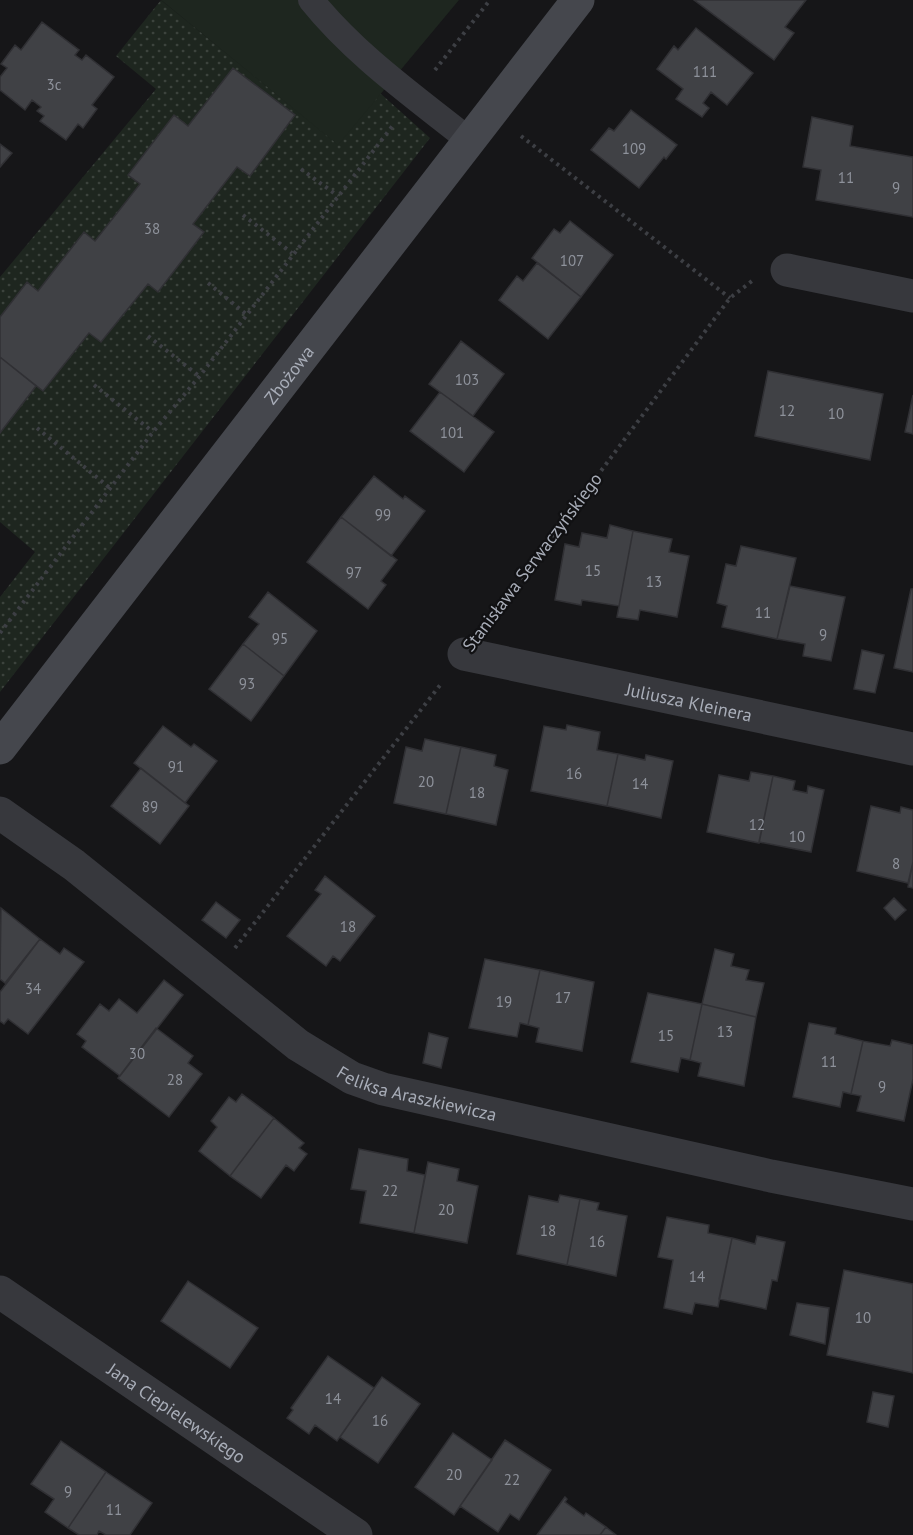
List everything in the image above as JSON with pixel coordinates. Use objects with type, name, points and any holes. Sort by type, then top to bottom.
[{"type":"street","name":"Zbożowa","points":[[0,748],[578,0]]},
{"type":"street","points":[[787,270],[913,296]]},
{"type":"street","name":"Juliusza Kleinera","points":[[464,654],[913,749]]},
{"type":"street","name":"Feliksa Araszkiewicza","points":[[0,813],[74,866],[298,1045],[352,1078],[383,1089],[771,1176],[913,1204]]},
{"type":"street","name":"Jana Ciepielewskiego","points":[[0,1292],[356,1535]]},
{"type":"lane","points":[[311,0],[328,21],[391,79],[470,141]]},
{"type":"path","points":[[0,633],[153,432],[199,376],[490,0]]},
{"type":"path","points":[[532,145],[730,298]]},
{"type":"path","points":[[301,169],[338,196]]},
{"type":"path","points":[[243,215],[293,254]]},
{"type":"path","name":"Stanisława Serwaczyńskiego","points":[[213,977],[464,654],[730,298],[754,279],[787,270]]},
{"type":"path","points":[[208,283],[246,314]]},
{"type":"path","points":[[148,336],[199,376]]},
{"type":"path","points":[[94,385],[153,432]]},
{"type":"path","points":[[37,428],[111,489]]},
{"type":"shaded area","points":[[161,0],[338,144],[380,93],[430,138],[0,692],[0,597],[35,552],[0,522],[0,277],[156,89],[116,56]]},
{"type":"shaded area","points":[[161,0],[459,0],[338,145]]},
{"type":"building","points":[[694,0],[806,0],[785,27],[794,33],[774,60]]},
{"type":"building","points":[[42,22],[79,50],[75,55],[82,60],[86,55],[114,77],[92,105],[97,109],[83,128],[78,124],[66,140],[40,121],[44,116],[37,111],[41,107],[32,100],[25,110],[0,90],[0,77],[7,68],[1,64],[15,45],[21,50]]},
{"type":"building","points":[[696,28],[753,73],[727,105],[711,92],[703,103],[709,108],[702,117],[676,99],[683,89],[657,69],[674,46],[678,50]]},
{"type":"building","points":[[233,68],[295,115],[250,176],[237,167],[193,224],[204,232],[158,292],[148,284],[101,342],[89,333],[43,391],[0,357],[0,317],[27,282],[38,291],[84,232],[95,241],[140,184],[128,175],[174,115],[188,126]]},
{"type":"building","points":[[631,110],[677,145],[639,188],[591,150],[609,128],[614,131]]},
{"type":"building","points":[[812,117],[853,126],[850,146],[913,157],[913,217],[816,200],[821,170],[803,167]]},
{"type":"building","points":[[0,144],[12,153],[0,167]]},
{"type":"building","points":[[570,221],[613,255],[581,297],[532,258],[554,229],[560,233]]},
{"type":"building","points":[[537,263],[581,297],[548,339],[499,300],[517,276],[523,281]]},
{"type":"building","points":[[461,341],[504,374],[473,416],[429,384]]},
{"type":"building","points":[[0,357],[36,386],[0,433]]},
{"type":"building","points":[[768,371],[883,394],[870,460],[755,436]]},
{"type":"building","points":[[440,392],[494,432],[464,472],[410,431]]},
{"type":"building","points":[[913,395],[913,434],[905,432]]},
{"type":"building","points":[[374,476],[403,499],[405,496],[425,511],[391,556],[341,517]]},
{"type":"building","points":[[341,517],[397,560],[381,581],[386,585],[368,609],[307,562]]},
{"type":"building","points":[[610,525],[633,531],[619,606],[582,600],[581,605],[555,600],[565,544],[579,547],[582,533],[607,538]]},
{"type":"building","points":[[633,531],[672,539],[669,552],[689,556],[677,617],[640,610],[638,620],[617,617]]},
{"type":"building","points":[[741,546],[796,558],[777,639],[722,627],[727,606],[717,603],[726,564],[736,566]]},
{"type":"building","points":[[790,586],[845,597],[831,661],[803,656],[805,644],[777,639]]},
{"type":"building","points":[[911,589],[913,589],[913,672],[894,668]]},
{"type":"building","points":[[268,592],[317,631],[284,676],[243,644],[259,624],[249,617]]},
{"type":"building","points":[[243,644],[284,676],[251,721],[209,689]]},
{"type":"building","points":[[862,650],[884,655],[875,693],[854,689]]},
{"type":"building","points":[[567,725],[600,732],[597,750],[618,754],[607,806],[531,791],[544,726],[566,730]]},
{"type":"building","points":[[163,726],[191,747],[194,744],[217,761],[185,803],[134,763]]},
{"type":"building","points":[[425,739],[461,747],[446,814],[394,803],[406,747],[422,751]]},
{"type":"building","points":[[461,747],[496,755],[494,766],[508,770],[496,825],[446,814]]},
{"type":"building","points":[[618,754],[645,760],[646,755],[673,761],[661,818],[607,806]]},
{"type":"building","points":[[141,768],[189,806],[160,844],[111,806]]},
{"type":"building","points":[[751,772],[773,776],[759,843],[707,832],[719,775],[749,781]]},
{"type":"building","points":[[773,776],[795,781],[793,790],[807,793],[808,786],[824,790],[811,852],[759,842]]},
{"type":"building","points":[[871,806],[900,813],[901,807],[913,810],[913,862],[908,883],[857,871]]},
{"type":"building","points":[[913,862],[913,888],[908,887]]},
{"type":"building","points":[[325,876],[375,916],[340,961],[333,956],[326,966],[287,936],[321,894],[315,890]]},
{"type":"building","points":[[894,898],[906,910],[895,920],[884,908]]},
{"type":"building","points":[[216,902],[240,920],[226,938],[202,920]]},
{"type":"building","points":[[1,908],[40,939],[5,983],[0,979]]},
{"type":"building","points":[[40,939],[60,954],[64,948],[84,962],[28,1034],[8,1019],[4,1024],[0,1021],[0,992]]},
{"type":"building","points":[[715,949],[734,954],[731,966],[749,970],[746,980],[764,983],[756,1017],[702,1004]]},
{"type":"building","points":[[485,959],[540,970],[528,1025],[520,1023],[517,1037],[469,1028]]},
{"type":"building","points":[[540,970],[594,982],[582,1051],[536,1042],[539,1028],[528,1025]]},
{"type":"building","points":[[164,980],[183,995],[120,1076],[82,1047],[86,1041],[77,1034],[100,1004],[109,1011],[119,999],[137,1013]]},
{"type":"building","points":[[648,993],[702,1004],[690,1060],[681,1058],[678,1072],[631,1062]]},
{"type":"building","points":[[702,1004],[756,1017],[744,1086],[698,1076],[701,1063],[690,1060]]},
{"type":"building","points":[[809,1023],[836,1028],[835,1034],[863,1041],[851,1094],[843,1092],[840,1107],[793,1097]]},
{"type":"building","points":[[156,1028],[193,1056],[188,1063],[202,1074],[169,1117],[118,1078]]},
{"type":"building","points":[[429,1033],[448,1038],[441,1068],[423,1063]]},
{"type":"building","points":[[892,1040],[913,1045],[913,1079],[904,1121],[857,1111],[861,1096],[851,1094],[863,1041],[890,1046]]},
{"type":"building","points":[[242,1094],[274,1118],[230,1176],[199,1151],[217,1127],[211,1121],[229,1097],[236,1102]]},
{"type":"building","points":[[274,1118],[304,1143],[299,1148],[307,1154],[294,1171],[286,1165],[261,1198],[230,1176]]},
{"type":"building","points":[[359,1149],[408,1159],[407,1171],[425,1175],[414,1233],[360,1223],[366,1191],[351,1189]]},
{"type":"building","points":[[428,1162],[459,1169],[457,1181],[478,1186],[467,1243],[414,1233]]},
{"type":"building","points":[[560,1195],[580,1199],[567,1265],[517,1254],[529,1196],[558,1202]]},
{"type":"building","points":[[580,1199],[599,1203],[597,1210],[627,1216],[616,1276],[567,1265]]},
{"type":"building","points":[[667,1217],[709,1225],[708,1233],[732,1238],[718,1307],[695,1303],[692,1314],[664,1308],[673,1260],[658,1257]]},
{"type":"building","points":[[757,1236],[785,1242],[777,1281],[772,1280],[766,1309],[719,1299],[732,1238],[755,1244]]},
{"type":"building","points":[[844,1270],[913,1284],[913,1373],[827,1355]]},
{"type":"building","points":[[188,1281],[258,1328],[230,1368],[161,1321]]},
{"type":"building","points":[[797,1303],[829,1308],[825,1344],[790,1335]]},
{"type":"building","points":[[328,1356],[374,1388],[337,1441],[315,1425],[309,1434],[287,1418],[293,1410],[291,1408]]},
{"type":"building","points":[[382,1377],[420,1404],[378,1463],[340,1437]]},
{"type":"building","points":[[873,1392],[894,1396],[888,1427],[867,1422]]},
{"type":"building","points":[[453,1433],[492,1460],[454,1515],[415,1487]]},
{"type":"building","points":[[505,1440],[551,1470],[519,1520],[510,1514],[498,1532],[460,1506]]},
{"type":"building","points":[[61,1441],[106,1472],[68,1528],[45,1512],[54,1499],[31,1484]]},
{"type":"building","points":[[106,1472],[152,1503],[130,1535],[106,1535],[99,1531],[97,1535],[79,1535],[68,1528]]},
{"type":"building","points":[[565,1497],[567,1499],[565,1502],[584,1516],[586,1513],[606,1527],[600,1535],[537,1535]]},
{"type":"building","points":[[606,1527],[616,1535],[600,1535]]}]
